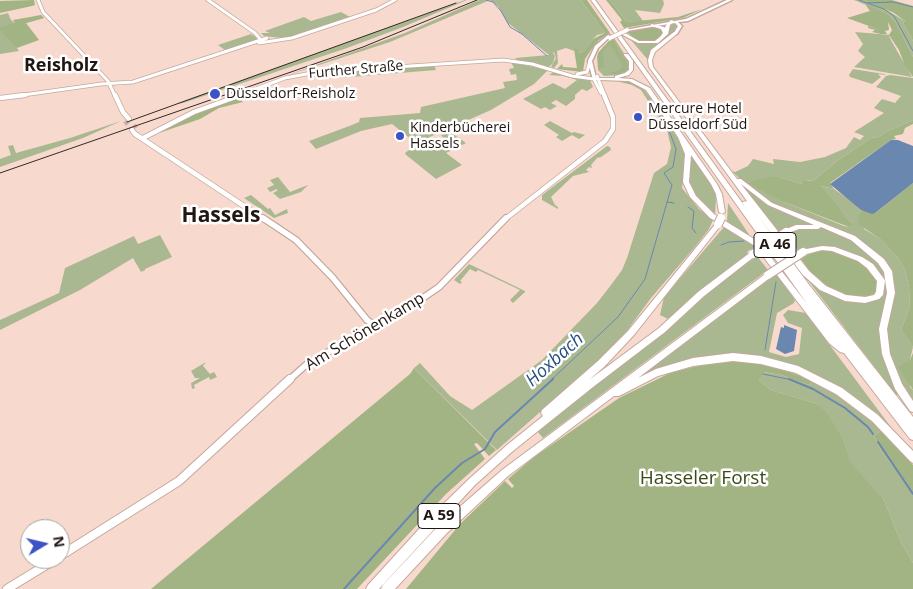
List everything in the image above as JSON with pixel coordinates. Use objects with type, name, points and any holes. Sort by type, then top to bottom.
[{"type":"highway","name":"A 46","points":[[593,0],[715,170],[913,436]]},
{"type":"highway","name":"A 46","points":[[598,0],[625,31],[642,61],[807,288],[913,424]]},
{"type":"highway","points":[[594,78],[627,74],[632,68],[631,61],[609,27],[610,22]]},
{"type":"highway","points":[[625,31],[632,40],[648,43],[660,40],[673,22]]},
{"type":"highway","points":[[652,25],[663,28],[666,34]]},
{"type":"highway","points":[[651,67],[650,60],[653,51],[676,33]]},
{"type":"highway","points":[[642,61],[651,67],[726,168],[748,188],[770,204],[835,231],[863,245],[881,261],[888,272],[891,293],[884,315],[883,340],[898,386],[913,408]]},
{"type":"highway","points":[[594,78],[630,80],[645,86],[682,137],[716,189],[720,218]]},
{"type":"highway","points":[[682,137],[688,154],[686,182],[693,197],[712,216],[757,244],[832,341],[851,355]]},
{"type":"highway","name":"A 59","points":[[386,589],[443,529],[481,493],[768,275],[803,252],[833,248],[860,258],[870,266],[882,281],[880,294],[871,299],[855,300],[835,295],[816,283],[806,273],[726,168]]},
{"type":"highway","points":[[510,448],[528,428],[601,364],[631,333],[720,218],[724,196],[715,170]]},
{"type":"highway","name":"A 59","points":[[372,589],[472,482],[510,448],[583,389],[651,338],[708,288],[786,232],[805,226],[835,231]]},
{"type":"highway","points":[[587,412],[641,380],[674,367],[721,358],[761,360],[798,370],[839,391],[875,418],[913,458]]},
{"type":"main road","name":"Am Schönenkamp","points":[[625,31],[673,22],[708,9],[725,0]]},
{"type":"main road","name":"Am Schönenkamp","points":[[594,78],[590,61],[596,47],[609,37],[652,25],[687,20],[730,0]]},
{"type":"main road","points":[[676,33],[686,26],[687,20]]},
{"type":"main road","points":[[673,22],[680,27],[676,33]]},
{"type":"main road","name":"Am Schönenkamp","points":[[594,78],[594,56],[601,44],[609,37]]},
{"type":"street","points":[[38,0],[43,12],[93,62],[110,83],[127,120]]},
{"type":"street","points":[[208,0],[255,34],[268,40]]},
{"type":"street","points":[[115,94],[118,88],[133,82],[242,46],[261,41],[284,40],[376,10],[396,0]]},
{"type":"street","points":[[255,34],[261,41]]},
{"type":"street","name":"Further Straße","points":[[142,137],[194,112],[275,82],[310,73],[490,59],[526,63],[594,78]]},
{"type":"street","points":[[577,74],[587,72],[590,61]]},
{"type":"street","name":"Further Straße","points":[[558,71],[594,78]]},
{"type":"street","name":"Am Schönenkamp","points":[[70,550],[179,481],[307,364],[417,302],[439,287],[501,222],[605,141],[611,134],[614,123],[608,104],[594,78]]},
{"type":"street","points":[[0,98],[110,83],[133,82]]},
{"type":"street","points":[[132,127],[135,134],[296,240],[333,278],[367,320],[374,325]]},
{"type":"street","name":"Further Straße","points":[[142,137],[152,135],[163,127]]},
{"type":"street","points":[[148,142],[152,135]]},
{"type":"street","points":[[164,152],[167,158],[164,161]]},
{"type":"street","points":[[7,589],[40,569]]},
{"type":"green space","points":[[34,0],[35,5],[0,13],[0,1]]},
{"type":"green space","points":[[467,0],[347,48],[183,103],[175,104]]},
{"type":"green space","points":[[479,0],[490,0],[390,42],[285,76],[405,33]]},
{"type":"green space","points":[[490,0],[581,0],[605,33],[597,35],[583,54],[566,48],[557,51],[558,63],[554,68],[551,67],[556,58],[554,52],[553,63],[549,67],[517,60],[515,58],[549,55],[508,23],[498,6]]},
{"type":"green space","points":[[581,0],[587,0],[610,33],[599,40],[591,50],[585,59],[583,72],[557,69],[562,64],[563,67],[577,68],[574,49],[578,49],[579,53],[583,53],[593,39],[605,33]]},
{"type":"green space","points":[[606,0],[610,0],[627,22],[678,17],[702,9],[683,18],[624,28],[620,22],[622,20]]},
{"type":"green space","points":[[610,0],[663,0],[664,4],[660,13],[635,10],[643,21],[627,22]]},
{"type":"green space","points":[[854,0],[863,0],[881,7],[905,21],[903,23],[913,41],[913,57],[896,23],[888,14]]},
{"type":"green space","points":[[863,0],[892,0],[913,6],[913,41],[903,23],[905,21],[894,13]]},
{"type":"green space","points":[[865,4],[888,14],[896,23],[913,57],[913,77],[889,35],[892,30],[888,22],[889,30],[885,31],[887,34],[881,34],[872,32],[875,30],[868,28],[868,26],[880,30],[847,18],[870,11]]},
{"type":"green space","points":[[341,12],[350,17],[294,36],[281,38],[264,36],[261,33],[270,33],[265,31],[304,17],[311,21]]},
{"type":"green space","points":[[8,13],[11,20],[15,23],[41,15],[44,18],[26,23],[9,36],[19,51],[0,54],[0,15]]},
{"type":"green space","points":[[41,15],[44,18],[26,23],[39,40],[17,48],[0,30],[0,27],[15,23],[13,20]]},
{"type":"green space","points":[[678,24],[677,30],[664,39],[650,54],[648,60],[631,40],[642,43],[658,42],[667,35],[669,25]]},
{"type":"green space","points":[[654,26],[661,28],[664,32],[654,41],[636,40],[627,32]]},
{"type":"green space","points":[[855,32],[891,35],[889,36],[912,77],[854,67],[865,57],[858,51],[863,44]]},
{"type":"green space","points":[[251,34],[257,38],[255,41],[225,50],[218,45]]},
{"type":"green space","points":[[614,38],[629,61],[629,69],[620,75],[604,76],[598,70],[597,56],[603,47]]},
{"type":"green space","points":[[613,40],[628,65],[627,71],[620,75],[608,73],[620,70],[623,66],[610,44],[603,52],[604,68],[598,68],[598,53],[609,41]]},
{"type":"green space","points":[[511,62],[548,70],[534,84],[491,110],[416,143],[392,124],[361,131],[316,149],[309,141],[359,122],[360,118],[420,113],[421,107],[505,88],[503,82],[517,80],[516,74],[511,75],[509,69],[514,68]]},
{"type":"green space","points":[[434,65],[436,70],[339,78],[338,72]]},
{"type":"green space","points":[[853,69],[886,75],[878,74],[881,77],[872,84],[850,77],[849,75]]},
{"type":"green space","points":[[554,72],[590,80],[593,87],[587,91],[582,89],[575,95],[575,99],[566,106],[556,100],[551,103],[557,106],[550,110],[545,107],[541,109],[523,99],[553,83],[565,89],[577,80],[549,75]]},
{"type":"green space","points":[[886,76],[913,78],[913,120],[879,137],[871,138],[837,161],[813,181],[807,180],[802,184],[779,177],[784,202],[849,227],[852,223],[843,217],[841,209],[820,186],[834,189],[861,210],[859,213],[864,229],[879,238],[898,258],[905,270],[909,287],[910,306],[901,330],[913,347],[910,360],[910,387],[913,390],[913,403],[906,393],[896,395],[771,232],[807,278],[819,289],[812,252],[803,257],[787,236],[778,231],[742,186],[745,184],[732,171],[735,172],[748,166],[753,159],[774,164],[773,159],[800,162],[825,157],[846,148],[854,137],[860,140],[864,136],[854,132],[884,113],[874,108],[882,99],[895,103],[901,96],[876,87]]},
{"type":"green space","points":[[616,81],[631,82],[642,87],[657,106],[684,148],[686,159],[682,188],[699,209],[713,220],[709,229],[694,248],[607,353],[497,450],[414,368],[420,363],[450,396],[472,410],[542,360],[597,303],[622,270],[654,173],[667,164],[671,147],[667,130],[641,90],[632,85]]},
{"type":"green space","points":[[239,98],[243,102],[219,108],[200,119],[159,133],[182,119]]},
{"type":"green space","points":[[913,120],[913,124],[905,128],[903,134],[894,136],[896,139],[891,140],[830,183],[834,189],[821,186],[841,209],[844,217],[853,224],[849,227],[784,202],[749,184],[755,180],[770,177],[779,177],[802,184],[804,180],[813,181],[837,161],[871,138],[879,137]]},
{"type":"green space","points":[[121,121],[83,138],[0,167],[0,159],[11,155],[8,146],[13,145],[16,153]]},
{"type":"green space","points":[[550,121],[572,133],[585,135],[579,139],[572,135],[562,141],[556,137],[559,135],[544,125]]},
{"type":"green space","points":[[450,132],[466,143],[446,153],[462,165],[436,179],[405,154],[415,147],[419,149],[430,145],[427,142],[432,140],[435,142],[444,138],[441,135]]},
{"type":"green space","points":[[607,146],[611,150],[597,158],[591,165],[592,168],[589,167],[586,170],[589,172],[573,176],[551,197],[558,209],[542,200],[542,195]]},
{"type":"green space","points":[[690,153],[714,189],[716,198],[715,215],[696,196],[688,181]]},
{"type":"green space","points":[[278,177],[290,192],[308,185],[301,192],[280,199],[273,193],[277,189],[270,192],[267,188],[274,185],[270,180]]},
{"type":"green space","points":[[913,183],[913,347],[901,330],[910,306],[909,287],[905,270],[898,258],[879,238],[858,224],[861,210],[875,213]]},
{"type":"green space","points":[[251,195],[268,209],[270,208],[275,215],[287,209],[288,213],[274,218],[244,198]]},
{"type":"green space","points":[[728,203],[750,236],[727,222]]},
{"type":"green space","points":[[724,227],[752,242],[755,247],[668,319],[660,315],[664,297]]},
{"type":"green space","points":[[160,235],[172,257],[141,272],[133,258],[80,290],[0,330],[0,320],[59,293],[65,268],[134,236],[138,244]]},
{"type":"green space","points":[[829,250],[858,259],[875,274],[879,285],[876,291],[868,296],[861,297],[847,296],[827,288],[812,274],[801,259],[812,252]]},
{"type":"green space","points":[[757,256],[768,270],[543,438],[537,431],[654,341],[723,280]]},
{"type":"green space","points":[[469,264],[525,292],[513,303],[510,300],[520,290],[478,270],[476,272],[470,269],[460,281],[462,282],[460,284],[454,280]]},
{"type":"green space","points":[[777,274],[795,300],[794,303],[777,313],[769,352],[786,357],[799,354],[802,328],[788,323],[783,315],[788,310],[806,313],[893,430],[818,377],[720,356],[624,386]]},
{"type":"green space","points":[[913,353],[913,390],[898,367],[910,360]]},
{"type":"green space","name":"Hasseler Forst","points":[[717,361],[739,361],[772,365],[813,381],[809,385],[781,375],[764,372],[759,380],[771,390],[817,404],[827,413],[844,441],[850,462],[883,498],[901,542],[913,563],[913,589],[406,589],[460,524],[505,481],[512,488],[514,486],[508,479],[534,457],[619,398],[670,373]]},
{"type":"green space","points":[[206,362],[203,366],[210,374],[214,372],[217,377],[210,380],[209,377],[194,385],[195,388],[192,389],[191,383],[200,378],[195,378],[191,371]]},
{"type":"green space","points":[[414,368],[496,450],[489,456],[477,443],[474,444],[485,459],[446,494],[357,589],[151,589],[410,374]]},
{"type":"green space","points":[[763,372],[781,375],[809,385],[813,381],[830,389],[882,430],[874,436],[882,452],[899,473],[913,495],[913,563],[901,542],[883,498],[849,462],[844,441],[817,404],[771,390],[759,380]]},
{"type":"green space","points":[[882,430],[913,465],[913,495],[899,473],[882,452],[874,436]]},
{"type":"water","points":[[891,140],[898,140],[913,146],[913,183],[872,214],[861,210],[830,184]]},
{"type":"water","points":[[784,325],[797,330],[794,351],[785,354],[776,349],[781,327],[784,328]]},
{"type":"waterway","name":"Hoxbach","points":[[486,0],[493,2],[501,11],[510,27],[522,34],[547,56]]},
{"type":"waterway","points":[[859,0],[867,3]]},
{"type":"waterway","points":[[867,3],[893,2],[913,7]]},
{"type":"waterway","points":[[867,3],[884,9],[894,16],[913,51]]},
{"type":"waterway","name":"Hoxbach","points":[[654,106],[670,133],[676,149],[673,167],[664,173],[672,185],[667,202]]},
{"type":"waterway","name":"Hoxbach","points":[[551,380],[618,317],[645,279],[667,202]]},
{"type":"waterway","name":"Hoxbach","points":[[667,202],[674,203]]},
{"type":"waterway","points":[[688,207],[694,211],[692,228],[696,233]]},
{"type":"waterway","points":[[721,245],[729,242],[744,241]]},
{"type":"waterway","points":[[765,350],[776,282]]},
{"type":"waterway","points":[[763,374],[791,380]]},
{"type":"waterway","name":"Hoxbach","points":[[344,589],[435,488],[462,463],[485,449],[495,432],[553,379]]},
{"type":"waterway","points":[[791,380],[813,389],[845,408],[868,427],[873,434]]},
{"type":"waterway","points":[[878,442],[913,494]]},
{"type":"tunnel","points":[[125,121],[129,126]]},
{"type":"railway","points":[[0,173],[363,47],[477,0]]},
{"type":"railway","points":[[127,122],[456,3]]},
{"type":"place","name":"Düsseldorf-Reisholz","points":[[215,94]]},
{"type":"place","name":"Mercure Hotel Düsseldorf Süd","points":[[638,117]]},
{"type":"place","name":"Kinderbücherei Hassels","points":[[400,136]]},
{"type":"district","name":"Reisholz","points":[[61,66]]},
{"type":"district","name":"Hassels","points":[[221,216]]}]
